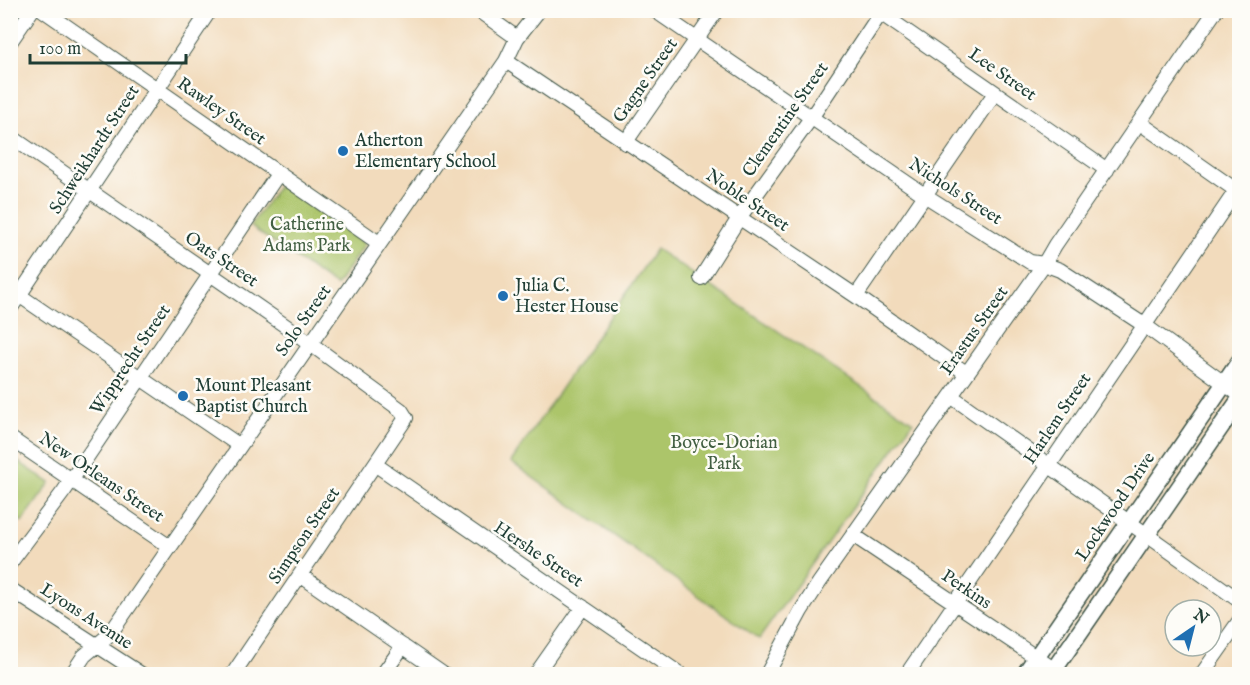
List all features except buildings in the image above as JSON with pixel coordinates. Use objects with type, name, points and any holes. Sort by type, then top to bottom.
[{"type":"main road","name":"Lockwood Drive","points":[[1025,675],[1239,361]]},
{"type":"main road","points":[[1055,673],[1239,397]]},
{"type":"street","points":[[10,42],[32,10]]},
{"type":"street","name":"Rawley Street","points":[[43,10],[379,243]]},
{"type":"street","name":"Schweikhardt Street","points":[[10,309],[15,292],[90,192],[156,88],[210,10]]},
{"type":"street","points":[[478,10],[517,38]]},
{"type":"street","name":"Solo Street","points":[[72,675],[84,656],[110,634],[506,62],[517,38],[539,10]]},
{"type":"street","name":"Nichols Street","points":[[654,10],[926,196],[1030,262],[1060,270],[1144,325],[1208,374],[1224,383],[1239,397]]},
{"type":"street","name":"Gagne Street","points":[[625,143],[717,10]]},
{"type":"street","name":"Erastus Street","points":[[767,675],[801,611],[852,535],[1044,264],[1216,10]]},
{"type":"street","name":"Lee Street","points":[[878,12],[1107,170]]},
{"type":"street","name":"Clementine Street","points":[[701,278],[739,218],[811,118],[878,12]]},
{"type":"street","name":"Noble Street","points":[[506,62],[856,296],[966,373]]},
{"type":"street","points":[[856,296],[995,93]]},
{"type":"street","points":[[1140,123],[1238,189]]},
{"type":"street","name":"Oats Street","points":[[10,136],[310,343],[401,410],[406,418]]},
{"type":"street","name":"Wipprecht Street","points":[[10,563],[72,480],[278,174]]},
{"type":"street","name":"Harlem Street","points":[[907,675],[1238,189]]},
{"type":"street","points":[[15,292],[240,446]]},
{"type":"street","points":[[951,396],[1239,601]]},
{"type":"street","name":"Simpson Street","points":[[232,675],[406,418]]},
{"type":"street","name":"New Orleans Street","points":[[10,438],[170,547]]},
{"type":"street","name":"Hershe Street","points":[[376,465],[680,675]]},
{"type":"street","name":"Perkins","points":[[852,535],[1055,673]]},
{"type":"street","points":[[300,575],[443,675]]},
{"type":"street","name":"Lyons Avenue","points":[[10,589],[141,675]]},
{"type":"street","points":[[536,675],[584,607]]},
{"type":"street","points":[[1202,675],[1238,625]]},
{"type":"street","points":[[383,675],[403,646]]},
{"type":"green space","name":"Catherine Adams Park","points":[[279,185],[365,244],[336,286],[250,226]]},
{"type":"green space","name":"Boyce-Dorian Park","points":[[656,249],[913,422],[759,639],[511,462]]},
{"type":"green space","points":[[10,456],[50,483],[22,522],[11,514]]},
{"type":"place","name":"Atherton Elementary School","points":[[343,151]]},
{"type":"place","name":"Julia C. Hester House","points":[[503,296]]},
{"type":"place","name":"Mount Pleasant Baptist Church","points":[[183,396]]}]
